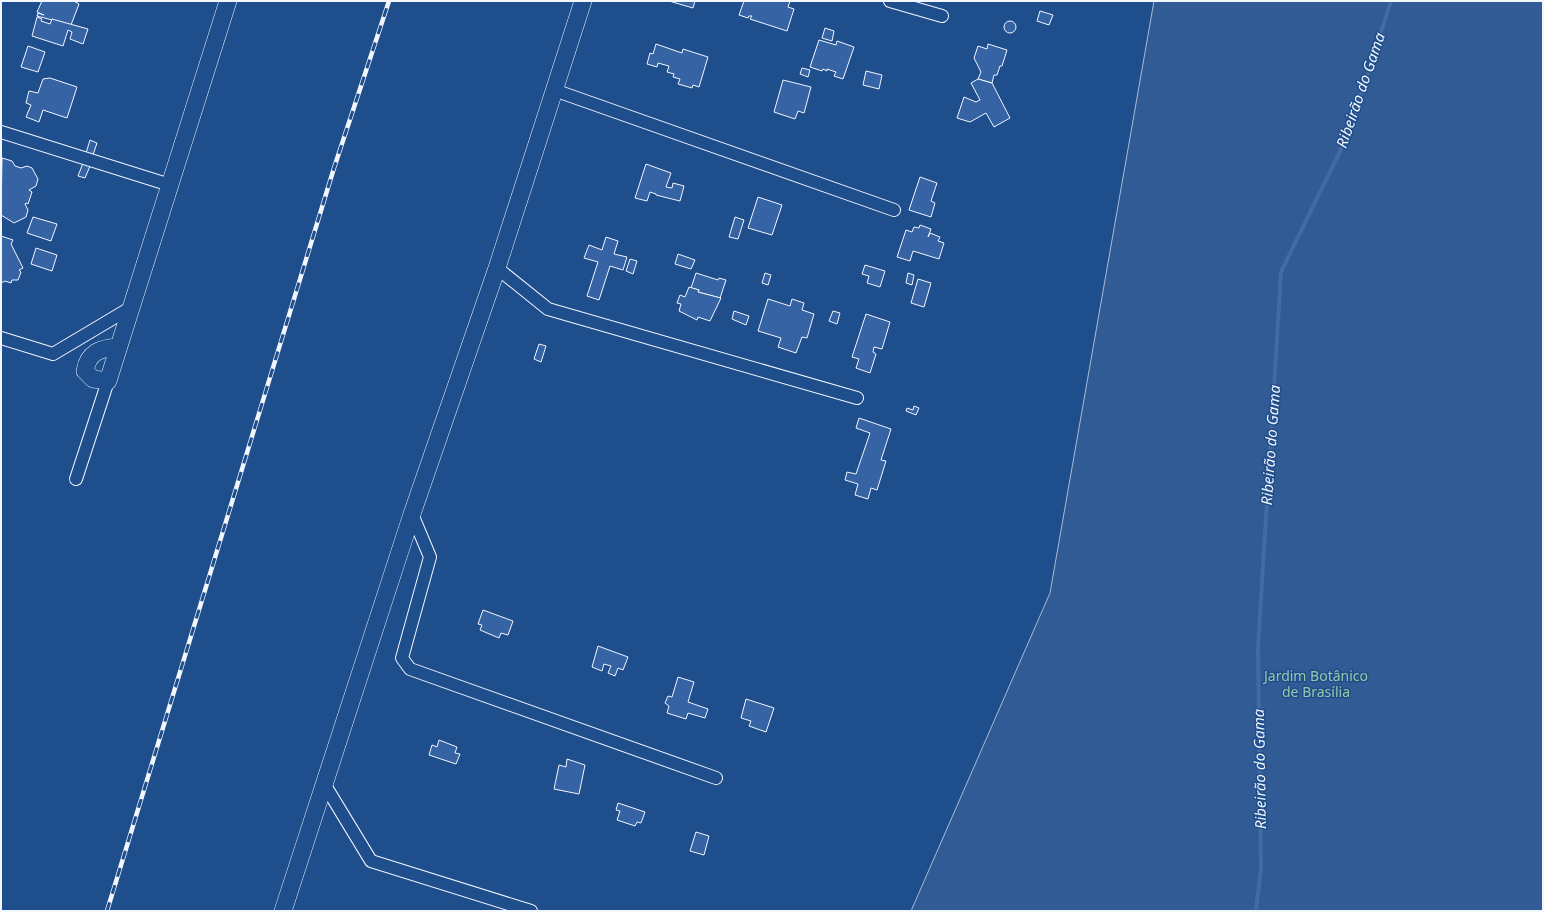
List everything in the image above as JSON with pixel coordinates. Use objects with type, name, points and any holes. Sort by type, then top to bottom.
[{"type":"street","points":[[76,480],[228,1]]},
{"type":"street","points":[[282,911],[412,514],[497,268],[583,1]]},
{"type":"street","points":[[890,1],[942,16]]},
{"type":"street","points":[[554,90],[894,210]]},
{"type":"street","points":[[1,132],[170,185]]},
{"type":"street","points":[[497,268],[548,309],[857,398]]},
{"type":"street","points":[[1,338],[53,354],[132,307]]},
{"type":"street","points":[[108,381],[93,379],[85,371],[87,361],[94,354],[104,348],[118,347]]},
{"type":"street","points":[[412,514],[430,557],[402,658],[410,669],[716,778]]},
{"type":"street","points":[[323,782],[371,861],[531,911]]},
{"type":"green space","name":"Jardim Botânico de Brasília","points":[[1154,1],[1543,1],[1543,911],[911,911],[1050,593]]},
{"type":"building","points":[[42,1],[74,1],[79,4],[71,25],[37,16],[38,13],[44,15],[37,12]]},
{"type":"building","points":[[669,1],[695,1],[693,8]]},
{"type":"building","points":[[744,1],[790,1],[788,7],[794,9],[787,31],[750,19],[752,16],[749,16],[748,18],[739,15]]},
{"type":"building","points":[[1040,11],[1053,15],[1049,25],[1037,21]]},
{"type":"building","points":[[37,17],[42,19],[41,21],[50,24],[52,19],[88,29],[83,44],[70,39],[72,32],[68,30],[63,46],[32,36]]},
{"type":"building","points":[[1012,21],[1015,22],[1015,32],[1008,33],[1005,32],[1004,25],[1005,22]]},
{"type":"building","points":[[825,28],[834,31],[832,41],[822,38]]},
{"type":"building","points":[[819,40],[836,45],[837,41],[854,47],[843,79],[834,76],[836,72],[827,69],[827,71],[823,69],[822,71],[810,67]]},
{"type":"building","points":[[656,44],[682,53],[683,49],[708,57],[699,87],[693,85],[692,88],[678,84],[680,79],[673,77],[674,74],[667,72],[669,66],[658,63],[657,67],[647,64],[650,53],[653,54]]},
{"type":"building","points":[[988,44],[1007,50],[1002,66],[1000,66],[997,75],[994,75],[992,83],[978,79],[981,72],[974,58],[978,46],[987,49]]},
{"type":"building","points":[[28,46],[45,52],[38,72],[21,67]]},
{"type":"building","points":[[802,68],[810,70],[808,77],[800,74]]},
{"type":"building","points":[[866,71],[882,75],[879,89],[863,85]]},
{"type":"building","points":[[50,78],[77,87],[67,118],[43,110],[39,122],[26,117],[31,105],[26,103],[29,91],[38,93],[43,79]]},
{"type":"building","points":[[978,79],[992,83],[1010,118],[994,127],[986,113],[970,122],[957,118],[964,97],[976,102],[980,100],[971,83]]},
{"type":"building","points":[[783,80],[811,87],[804,113],[798,111],[795,119],[774,112]]},
{"type":"building","points":[[90,140],[97,143],[93,155],[86,153]]},
{"type":"building","points":[[2,158],[12,161],[15,166],[21,168],[27,166],[32,168],[38,179],[36,186],[29,190],[32,192],[28,204],[25,204],[28,210],[26,217],[14,223],[1,215]]},
{"type":"building","points":[[83,163],[90,166],[85,178],[78,176]]},
{"type":"building","points":[[646,164],[671,173],[666,187],[672,188],[673,183],[684,186],[680,201],[650,192],[647,201],[635,198]]},
{"type":"building","points":[[920,177],[937,183],[931,201],[935,203],[931,217],[909,210]]},
{"type":"building","points":[[758,197],[782,205],[772,235],[748,228]]},
{"type":"building","points":[[33,217],[57,224],[51,241],[27,233]]},
{"type":"building","points":[[735,217],[744,220],[738,239],[729,237]]},
{"type":"building","points":[[920,225],[931,229],[928,237],[930,233],[940,237],[938,241],[944,243],[939,259],[913,251],[910,261],[897,257],[906,230],[912,232],[914,227],[919,228]]},
{"type":"building","points":[[1,236],[13,240],[11,244],[23,268],[19,270],[21,272],[18,280],[12,280],[11,283],[5,281],[1,283]]},
{"type":"building","points":[[606,237],[618,241],[614,254],[627,257],[623,270],[610,266],[599,300],[587,296],[598,262],[584,258],[589,245],[602,250]]},
{"type":"building","points":[[36,248],[57,255],[52,271],[31,264]]},
{"type":"building","points":[[678,254],[695,260],[691,269],[675,264]]},
{"type":"building","points":[[630,259],[637,261],[633,274],[626,271]]},
{"type":"building","points":[[865,265],[885,271],[880,287],[867,283],[869,276],[862,274]]},
{"type":"building","points":[[696,273],[718,280],[719,278],[726,280],[720,298],[698,292],[699,290],[691,288]]},
{"type":"building","points":[[765,273],[771,275],[768,285],[762,283]]},
{"type":"building","points":[[908,273],[914,275],[912,285],[906,283]]},
{"type":"building","points":[[918,279],[931,283],[924,307],[911,303]]},
{"type":"building","points":[[689,287],[699,290],[698,292],[721,298],[710,321],[698,317],[697,320],[679,311],[681,304],[677,303],[680,295],[685,297]]},
{"type":"building","points":[[768,299],[790,306],[792,299],[804,303],[802,310],[814,314],[807,338],[802,337],[796,353],[778,347],[781,338],[758,331]]},
{"type":"building","points":[[734,311],[749,316],[746,325],[732,319]]},
{"type":"building","points":[[833,311],[840,313],[837,324],[829,321]]},
{"type":"building","points":[[866,314],[890,322],[882,349],[874,347],[873,352],[876,354],[870,373],[856,368],[859,359],[852,357]]},
{"type":"building","points":[[539,344],[546,346],[541,362],[534,359]]},
{"type":"building","points":[[914,406],[919,408],[916,415],[906,411],[907,408],[913,410]]},
{"type":"building","points":[[859,418],[891,429],[881,460],[886,461],[877,490],[871,488],[868,499],[855,495],[858,484],[845,480],[847,472],[856,474],[870,433],[856,428]]},
{"type":"building","points":[[483,610],[513,621],[508,635],[501,633],[499,638],[480,630],[482,625],[478,624]]},
{"type":"building","points":[[598,646],[628,657],[623,670],[618,668],[615,676],[608,673],[611,666],[604,664],[602,671],[592,667]]},
{"type":"building","points":[[678,677],[694,682],[688,702],[708,709],[705,718],[688,713],[686,719],[667,713],[669,706],[665,703],[668,696],[672,697]]},
{"type":"building","points":[[746,699],[774,708],[766,732],[749,726],[751,721],[741,718]]},
{"type":"building","points":[[439,740],[457,747],[455,753],[460,754],[456,764],[429,755],[432,745],[437,747]]},
{"type":"building","points":[[567,759],[585,765],[579,794],[554,789],[559,765],[566,767]]},
{"type":"building","points":[[618,803],[645,812],[641,823],[637,822],[635,826],[617,820],[620,811],[616,810]]},
{"type":"building","points":[[696,832],[709,836],[704,855],[690,851]]},
{"type":"waterway","name":"Ribeirão do Gama","points":[[1256,911],[1261,868],[1258,648],[1281,272],[1348,135],[1391,1]]},
{"type":"railway","points":[[107,911],[334,168],[389,1]]}]
